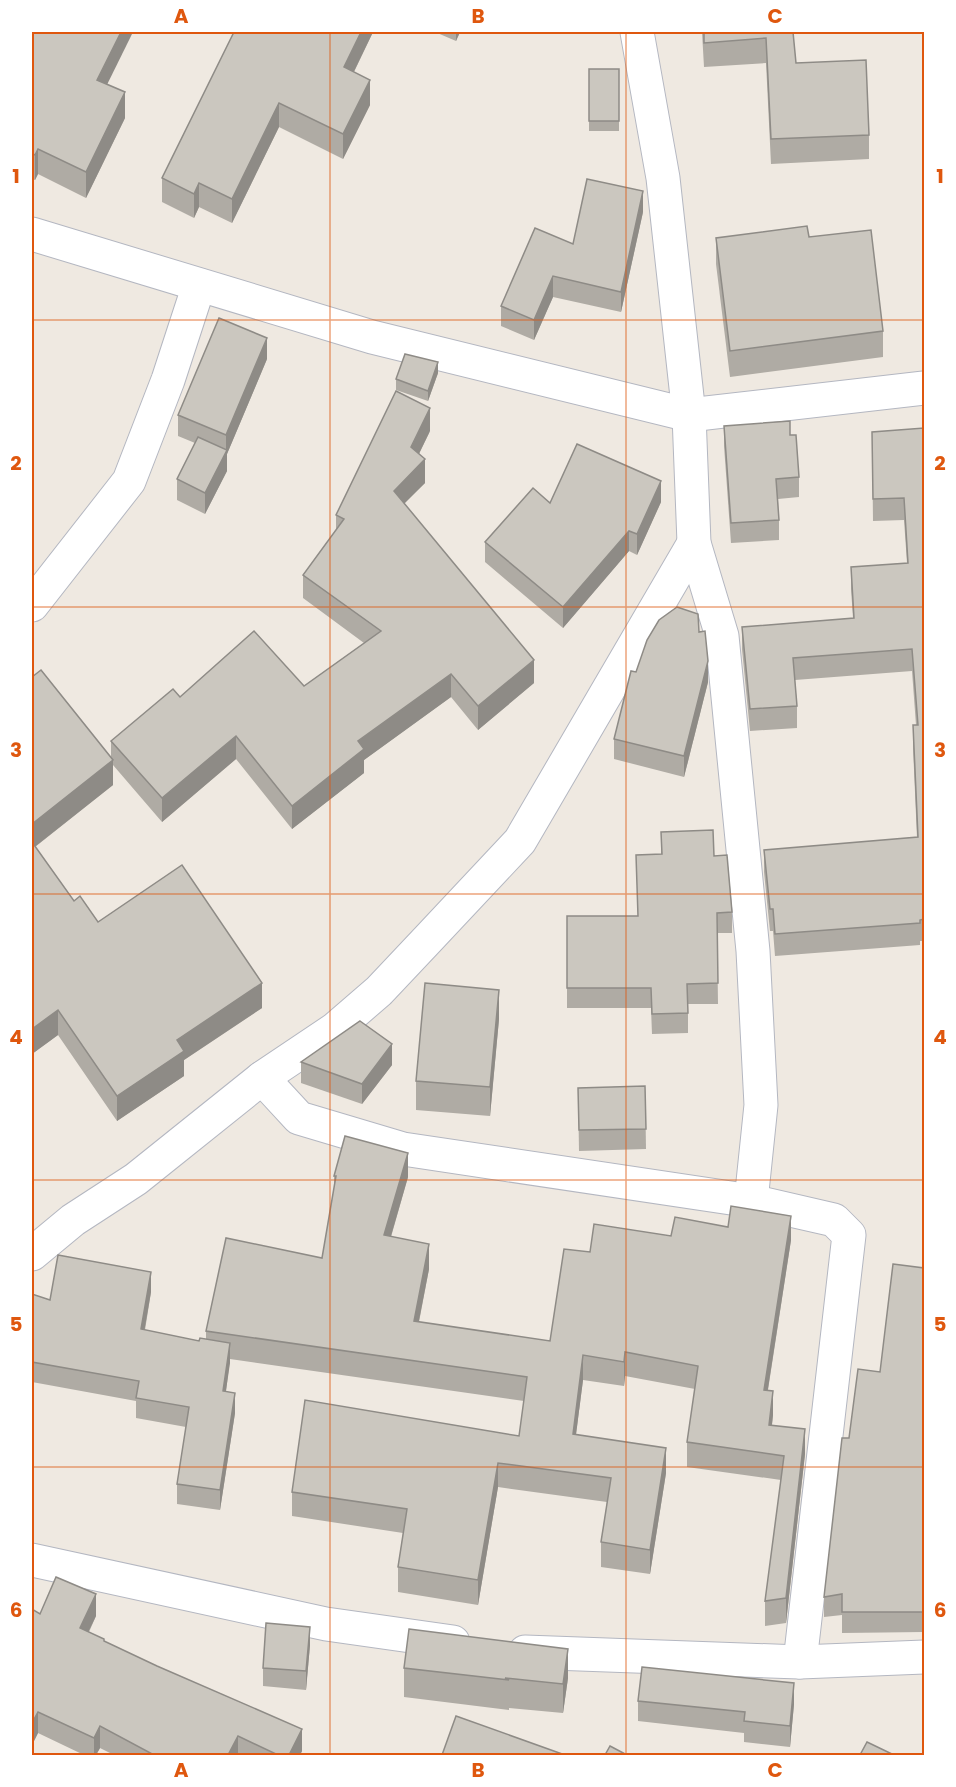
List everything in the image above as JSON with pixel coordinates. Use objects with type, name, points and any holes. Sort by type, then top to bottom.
[{"type":"street","points":[[637,32],[663,178],[689,415],[694,543],[722,636],[753,951],[761,1106],[752,1201]]},
{"type":"street","points":[[32,234],[372,337],[689,415],[924,388]]},
{"type":"street","points":[[32,605],[129,481],[168,380],[199,285]]},
{"type":"street","points":[[32,1254],[73,1220],[136,1179],[262,1078],[335,1029],[379,991],[520,841],[694,543]]},
{"type":"street","points":[[262,1078],[299,1118],[403,1149],[752,1201],[834,1220],[849,1235],[800,1662]]},
{"type":"street","points":[[32,1560],[326,1624],[537,1654],[800,1662],[924,1657]]},
{"type":"building","points":[[32,32],[121,32],[97,80],[125,92],[86,172],[38,149],[35,155],[32,153]]},
{"type":"building","points":[[234,32],[361,32],[344,67],[370,80],[343,134],[279,103],[232,199],[199,183],[194,194],[162,178]]},
{"type":"building","points":[[704,32],[793,32],[796,63],[866,60],[869,135],[771,139],[766,38],[704,43]]},
{"type":"building","points":[[589,69],[619,69],[619,121],[589,121]]},
{"type":"building","points":[[587,179],[643,191],[621,292],[553,276],[534,320],[501,306],[535,228],[573,244]]},
{"type":"building","points":[[807,226],[809,237],[871,230],[883,331],[730,351],[716,238]]},
{"type":"building","points":[[219,318],[267,338],[226,435],[178,415]]},
{"type":"building","points":[[405,354],[438,362],[428,391],[396,379]]},
{"type":"building","points":[[396,391],[430,408],[411,447],[425,459],[394,491],[534,660],[478,706],[451,674],[358,741],[364,749],[292,806],[236,736],[162,798],[111,741],[173,689],[180,697],[254,631],[304,686],[381,631],[303,575],[344,519],[336,515]]},
{"type":"building","points":[[790,421],[790,435],[796,435],[799,477],[776,479],[779,520],[731,523],[724,426]]},
{"type":"building","points":[[924,428],[924,919],[920,920],[920,923],[775,934],[764,850],[918,837],[913,725],[918,725],[912,649],[793,658],[797,706],[750,709],[742,627],[854,618],[851,567],[908,563],[904,498],[873,499],[872,432]]},
{"type":"building","points":[[198,437],[227,450],[205,493],[177,479]]},
{"type":"building","points":[[577,444],[661,481],[637,534],[629,531],[563,607],[485,542],[533,488],[550,503]]},
{"type":"building","points":[[677,607],[698,614],[699,632],[705,631],[708,661],[684,756],[614,739],[631,671],[636,672],[647,640],[659,620]]},
{"type":"building","points":[[41,670],[113,760],[32,824],[32,677]]},
{"type":"building","points":[[713,830],[714,856],[727,855],[732,912],[717,913],[718,983],[687,984],[688,1013],[652,1014],[651,988],[567,988],[567,916],[638,916],[636,855],[662,854],[661,832]]},
{"type":"building","points":[[32,842],[74,901],[80,896],[98,922],[182,865],[262,983],[177,1040],[184,1051],[117,1096],[58,1010],[32,1029]]},
{"type":"building","points":[[425,983],[499,990],[490,1087],[416,1081]]},
{"type":"building","points":[[360,1021],[392,1044],[362,1084],[301,1062]]},
{"type":"building","points":[[645,1086],[646,1129],[579,1130],[578,1088]]},
{"type":"building","points":[[345,1136],[408,1153],[384,1235],[429,1244],[414,1321],[550,1341],[564,1249],[590,1252],[594,1224],[671,1236],[675,1217],[728,1227],[731,1206],[791,1216],[764,1390],[773,1391],[769,1425],[805,1429],[786,1598],[765,1601],[784,1456],[687,1442],[698,1366],[625,1352],[624,1362],[583,1355],[573,1434],[666,1448],[650,1550],[601,1542],[611,1478],[498,1463],[478,1580],[398,1567],[407,1509],[292,1492],[305,1400],[519,1436],[527,1377],[206,1331],[226,1238],[322,1258],[336,1176],[334,1176]]},
{"type":"building","points":[[58,1255],[151,1272],[141,1329],[199,1341],[200,1338],[230,1343],[223,1391],[235,1393],[220,1490],[177,1484],[189,1407],[136,1398],[139,1381],[32,1362],[32,1294],[50,1300]]},
{"type":"building","points":[[893,1264],[924,1268],[924,1612],[842,1612],[842,1594],[824,1597],[842,1438],[849,1438],[858,1369],[880,1372]]},
{"type":"building","points":[[56,1577],[96,1594],[80,1628],[157,1666],[302,1729],[289,1755],[278,1755],[238,1736],[228,1755],[154,1755],[100,1726],[94,1738],[38,1712],[32,1723],[32,1609],[40,1614]]},
{"type":"building","points":[[266,1623],[310,1627],[306,1671],[263,1668]]},
{"type":"building","points":[[409,1629],[568,1649],[563,1684],[404,1668]]},
{"type":"building","points":[[642,1667],[794,1683],[790,1726],[744,1721],[745,1712],[638,1701]]},
{"type":"building","points":[[456,1716],[565,1755],[442,1755]]},
{"type":"building","points":[[867,1742],[894,1755],[860,1755]]},
{"type":"building","points":[[610,1746],[627,1755],[605,1755]]}]
